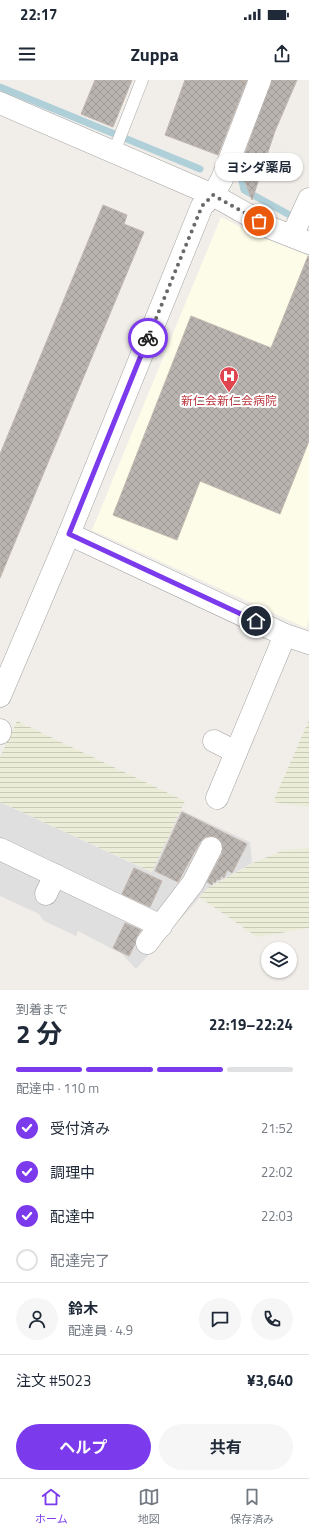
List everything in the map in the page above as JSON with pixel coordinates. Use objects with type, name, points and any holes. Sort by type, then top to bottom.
[{"type":"street","points":[[0,696],[69,534],[202,206],[213,195],[222,179],[260,80]]},
{"type":"street","points":[[0,103],[118,141],[271,228],[302,224]]},
{"type":"street","points":[[69,534],[285,635],[309,643]]},
{"type":"street","points":[[216,798],[285,635]]},
{"type":"street","points":[[214,741],[236,752]]},
{"type":"street","points":[[0,848],[51,885],[161,926]]},
{"type":"street","points":[[147,943],[193,883],[211,848]]},
{"type":"lane","points":[[118,141],[142,80]]},
{"type":"shaded area","name":"新仁会新仁会病院","points":[[221,217],[258,236],[309,256],[309,620],[306,628],[92,530]]},
{"type":"shaded area","points":[[309,720],[309,807],[273,802]]},
{"type":"shaded area","points":[[17,721],[185,801],[152,872],[0,802],[0,757]]},
{"type":"shaded area","points":[[0,802],[151,872],[181,810],[250,842],[252,863],[208,888],[136,969],[122,954],[78,931],[76,936],[44,921],[39,914],[0,896]]},
{"type":"shaded area","points":[[309,848],[309,928],[257,937],[199,897],[208,888],[253,863],[284,850]]},
{"type":"building","points":[[95,80],[132,80],[113,127],[81,114]]},
{"type":"building","points":[[185,80],[247,80],[218,155],[165,135]]},
{"type":"building","points":[[272,80],[297,80],[275,131],[252,200],[242,174],[241,164]]},
{"type":"building","points":[[103,205],[127,215],[124,224],[144,232],[0,578],[0,454]]},
{"type":"building","points":[[308,256],[309,441],[280,514],[200,481],[177,540],[113,515],[191,316],[271,348]]},
{"type":"building","points":[[182,812],[247,844],[232,873],[227,870],[224,878],[221,876],[220,880],[217,879],[215,883],[213,881],[212,885],[207,882],[222,854],[223,848],[221,841],[216,837],[205,837],[200,842],[178,882],[155,871]]},
{"type":"building","points":[[134,868],[162,881],[150,907],[122,894]]},
{"type":"building","points":[[125,923],[141,930],[129,956],[113,948]]},
{"type":"waterway","points":[[0,87],[200,169]]},
{"type":"waterway","points":[[238,163],[244,190],[297,219]]},
{"type":"way so far","points":[[148,338],[202,206],[213,195],[259,221]]},
{"type":"place","name":"ヨシダ薬局","points":[[259,221]]},
{"type":"place","name":"新仁会新仁会病院","points":[[229,393]]},
{"type":"route","points":[[148,338],[69,534],[256,621]]}]
